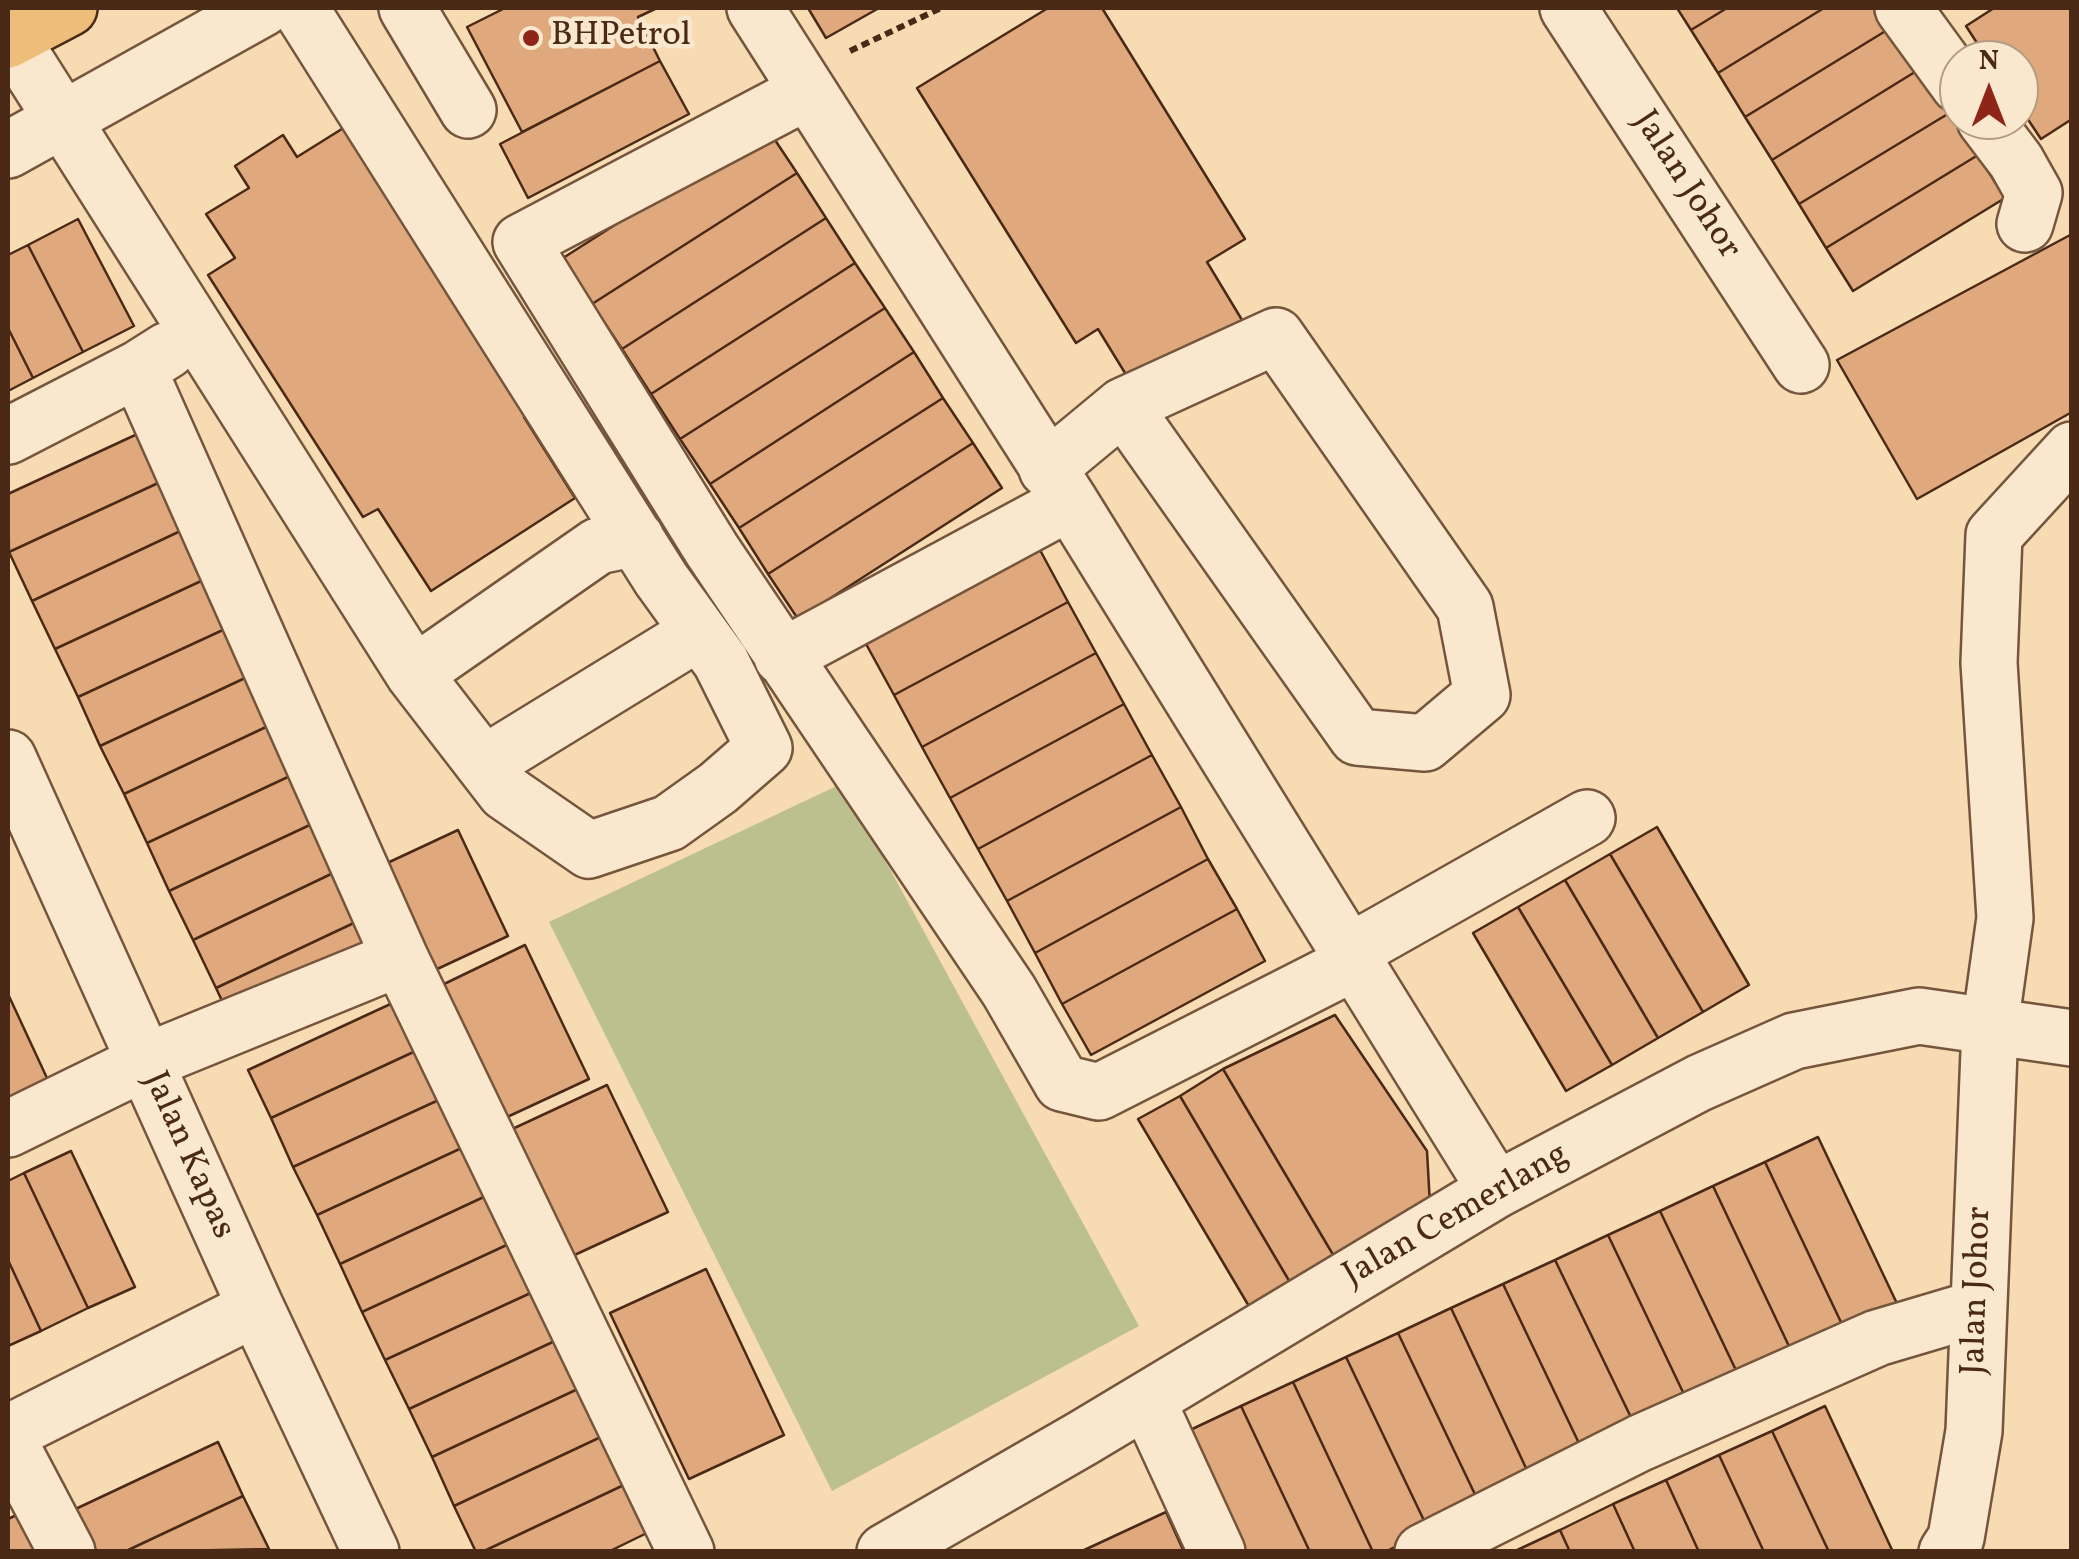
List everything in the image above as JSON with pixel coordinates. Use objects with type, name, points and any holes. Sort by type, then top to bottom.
[{"type":"main road","points":[[9,39],[69,8]]},
{"type":"street","points":[[8,150],[264,8]]},
{"type":"street","points":[[9,39],[66,120],[195,333],[414,674],[505,792],[588,850],[669,823],[764,748],[721,662],[636,538],[300,8]]},
{"type":"street","points":[[407,8],[468,110]]},
{"type":"street","points":[[755,8],[1059,486],[1496,1190]]},
{"type":"street","name":"Jalan Johor","points":[[1568,8],[1801,365]]},
{"type":"street","points":[[1903,8],[1939,58]]},
{"type":"street","points":[[804,83],[521,242],[712,550],[1008,991],[1062,1083],[1099,1092],[1351,958],[1588,818]]},
{"type":"street","points":[[2000,140],[2034,194],[2026,224]]},
{"type":"street","points":[[8,436],[138,370],[195,333]]},
{"type":"street","points":[[782,657],[1059,486],[1123,406],[1276,336],[1464,608],[1482,695],[1425,743],[1357,737],[1123,406]]},
{"type":"street","points":[[138,370],[400,958],[686,1552]]},
{"type":"street","name":"Jalan Johor","points":[[1947,1552],[1956,1538],[1974,1431],[1990,1026],[2005,918],[1988,663],[1994,535],[2072,450]]},
{"type":"street","points":[[414,674],[598,546],[636,538]]},
{"type":"street","points":[[484,764],[699,632]]},
{"type":"street","name":"Jalan Kapas","points":[[8,758],[23,833],[145,1062],[371,1552]]},
{"type":"street","points":[[8,1129],[145,1062],[400,958]]},
{"type":"street","name":"Jalan Cemerlang","points":[[909,1546],[1496,1190],[1699,1083],[1794,1041],[1918,1016],[2072,1038]]},
{"type":"street","points":[[67,1552],[8,1436],[256,1308]]},
{"type":"street","points":[[1423,1552],[1640,1443],[1840,1354],[1877,1338],[1978,1308]]},
{"type":"street","points":[[1147,1400],[1217,1552]]},
{"type":"path","points":[[804,83],[941,8]]},
{"type":"green space","points":[[843,783],[1139,1326],[832,1491],[549,922]]},
{"type":"building","points":[[505,8],[657,8],[638,17],[660,61],[522,132],[467,27]]},
{"type":"building","points":[[808,8],[879,8],[826,38]]},
{"type":"building","points":[[1048,8],[1102,8],[1245,239],[1207,262],[1242,320],[1133,386],[1098,329],[1076,343],[917,88]]},
{"type":"building","points":[[1677,8],[1727,8],[1691,30]]},
{"type":"building","points":[[1727,8],[1824,8],[1718,73],[1691,30]]},
{"type":"building","points":[[1824,8],[1887,8],[1897,24],[1745,117],[1718,73]]},
{"type":"building","points":[[1994,8],[2072,8],[2072,119],[2041,139],[2039,136],[2039,40],[1975,40],[1966,26]]},
{"type":"building","points":[[1897,24],[1923,67],[1772,160],[1745,117]]},
{"type":"building","points":[[660,61],[689,114],[528,198],[500,144]]},
{"type":"building","points":[[1923,67],[1939,93],[1939,119],[1799,204],[1772,160]]},
{"type":"building","points":[[1939,119],[1939,140],[1969,140],[1978,155],[1826,248],[1799,204]]},
{"type":"building","points":[[345,127],[543,405],[524,417],[575,498],[431,591],[378,509],[363,517],[208,275],[235,258],[206,214],[249,188],[235,166],[283,135],[297,157]]},
{"type":"building","points":[[767,128],[797,173],[592,304],[563,258]]},
{"type":"building","points":[[1978,155],[2005,198],[1853,291],[1826,248]]},
{"type":"building","points":[[797,173],[826,218],[622,349],[592,304]]},
{"type":"building","points":[[826,218],[855,263],[651,394],[622,349]]},
{"type":"building","points":[[78,219],[134,326],[83,352],[28,245]]},
{"type":"building","points":[[2072,234],[2072,412],[1917,499],[1837,360]]},
{"type":"building","points":[[28,245],[83,352],[33,378],[8,328],[8,255]]},
{"type":"building","points":[[855,263],[885,308],[680,439],[651,394]]},
{"type":"building","points":[[885,308],[914,352],[710,484],[680,439]]},
{"type":"building","points":[[8,328],[33,378],[8,391]]},
{"type":"building","points":[[914,352],[943,398],[739,528],[710,484]]},
{"type":"building","points":[[943,398],[973,443],[768,574],[739,528]]},
{"type":"building","points":[[146,430],[169,478],[9,552],[8,494]]},
{"type":"building","points":[[973,443],[1002,488],[798,619],[768,574]]},
{"type":"building","points":[[169,478],[191,526],[32,601],[9,552]]},
{"type":"building","points":[[191,526],[214,575],[55,649],[32,601]]},
{"type":"building","points":[[1040,550],[1068,602],[894,695],[866,644]]},
{"type":"building","points":[[214,575],[238,623],[78,697],[55,649]]},
{"type":"building","points":[[1068,602],[1096,653],[922,747],[894,695]]},
{"type":"building","points":[[238,623],[260,671],[100,746],[78,697]]},
{"type":"building","points":[[1096,653],[1124,704],[950,798],[922,747]]},
{"type":"building","points":[[260,671],[283,719],[124,794],[100,746]]},
{"type":"building","points":[[1124,704],[1152,755],[978,849],[950,798]]},
{"type":"building","points":[[283,719],[307,768],[147,843],[124,794]]},
{"type":"building","points":[[1152,755],[1181,807],[1007,901],[978,849]]},
{"type":"building","points":[[307,768],[329,816],[169,891],[147,843]]},
{"type":"building","points":[[1181,807],[1208,859],[1035,953],[1007,901]]},
{"type":"building","points":[[329,816],[352,864],[193,940],[169,891]]},
{"type":"building","points":[[1657,827],[1749,985],[1703,1012],[1610,854]]},
{"type":"building","points":[[458,830],[508,936],[433,971],[383,865]]},
{"type":"building","points":[[1610,854],[1703,1012],[1658,1038],[1565,880]]},
{"type":"building","points":[[1208,859],[1237,909],[1062,1004],[1035,953]]},
{"type":"building","points":[[352,864],[375,913],[216,988],[193,940]]},
{"type":"building","points":[[1565,880],[1658,1038],[1612,1065],[1518,907]]},
{"type":"building","points":[[1518,907],[1612,1065],[1566,1091],[1473,933]]},
{"type":"building","points":[[1237,909],[1265,961],[1091,1055],[1062,1004]]},
{"type":"building","points":[[375,913],[398,961],[239,1037],[216,988]]},
{"type":"building","points":[[525,945],[589,1079],[505,1118],[442,985]]},
{"type":"building","points":[[8,994],[53,1091],[8,1113]]},
{"type":"building","points":[[397,1001],[420,1049],[271,1118],[248,1070]]},
{"type":"building","points":[[1335,1015],[1427,1151],[1430,1205],[1335,1258],[1223,1069]]},
{"type":"building","points":[[420,1049],[443,1098],[293,1167],[271,1118]]},
{"type":"building","points":[[1223,1069],[1335,1258],[1291,1284],[1180,1096]]},
{"type":"building","points":[[607,1085],[668,1212],[568,1258],[508,1131]]},
{"type":"building","points":[[1180,1096],[1291,1284],[1250,1308],[1138,1119]]},
{"type":"building","points":[[443,1098],[466,1146],[317,1215],[293,1167]]},
{"type":"building","points":[[1818,1137],[1901,1312],[1848,1337],[1765,1162]]},
{"type":"building","points":[[466,1146],[488,1195],[340,1264],[317,1215]]},
{"type":"building","points":[[71,1151],[135,1287],[88,1308],[24,1173]]},
{"type":"building","points":[[1765,1162],[1848,1337],[1796,1361],[1713,1186]]},
{"type":"building","points":[[24,1173],[88,1308],[41,1331],[8,1260],[8,1181]]},
{"type":"building","points":[[1713,1186],[1796,1361],[1743,1385],[1660,1211]]},
{"type":"building","points":[[488,1195],[511,1243],[362,1312],[340,1264]]},
{"type":"building","points":[[1660,1211],[1743,1385],[1691,1409],[1608,1235]]},
{"type":"building","points":[[1608,1235],[1691,1409],[1639,1434],[1555,1260]]},
{"type":"building","points":[[511,1243],[535,1291],[385,1360],[362,1312]]},
{"type":"building","points":[[8,1260],[41,1331],[8,1346]]},
{"type":"building","points":[[1555,1260],[1639,1434],[1586,1458],[1503,1284]]},
{"type":"building","points":[[706,1269],[784,1435],[689,1479],[610,1313]]},
{"type":"building","points":[[1503,1284],[1586,1458],[1533,1483],[1451,1308]]},
{"type":"building","points":[[535,1291],[557,1340],[409,1409],[385,1360]]},
{"type":"building","points":[[1451,1308],[1533,1483],[1481,1507],[1398,1333]]},
{"type":"building","points":[[1398,1333],[1481,1507],[1429,1531],[1346,1357]]},
{"type":"building","points":[[557,1340],[580,1388],[432,1457],[409,1409]]},
{"type":"building","points":[[1346,1357],[1429,1531],[1385,1552],[1373,1552],[1293,1382]]},
{"type":"building","points":[[1293,1382],[1373,1552],[1310,1552],[1241,1406]]},
{"type":"building","points":[[580,1388],[603,1436],[454,1506],[432,1457]]},
{"type":"building","points":[[1241,1406],[1310,1552],[1245,1552],[1188,1431]]},
{"type":"building","points":[[1825,1406],[1893,1552],[1829,1552],[1772,1431]]},
{"type":"building","points":[[1772,1431],[1829,1552],[1764,1552],[1719,1455]]},
{"type":"building","points":[[603,1436],[626,1484],[476,1552],[454,1506]]},
{"type":"building","points":[[218,1442],[243,1496],[124,1552],[86,1552],[67,1513]]},
{"type":"building","points":[[1719,1455],[1764,1552],[1699,1552],[1666,1480]]},
{"type":"building","points":[[1666,1480],[1699,1552],[1635,1552],[1613,1504]]},
{"type":"building","points":[[626,1484],[649,1532],[608,1552],[482,1552]]},
{"type":"building","points":[[243,1496],[269,1549],[124,1552]]},
{"type":"building","points":[[1613,1504],[1635,1552],[1570,1552],[1560,1530]]},
{"type":"building","points":[[1166,1512],[1184,1552],[1080,1552]]},
{"type":"building","points":[[21,1513],[39,1552],[8,1552],[8,1519]]},
{"type":"building","points":[[1560,1530],[1570,1552],[1513,1552]]},
{"type":"place","name":"BHPetrol","points":[[531,38]]}]
